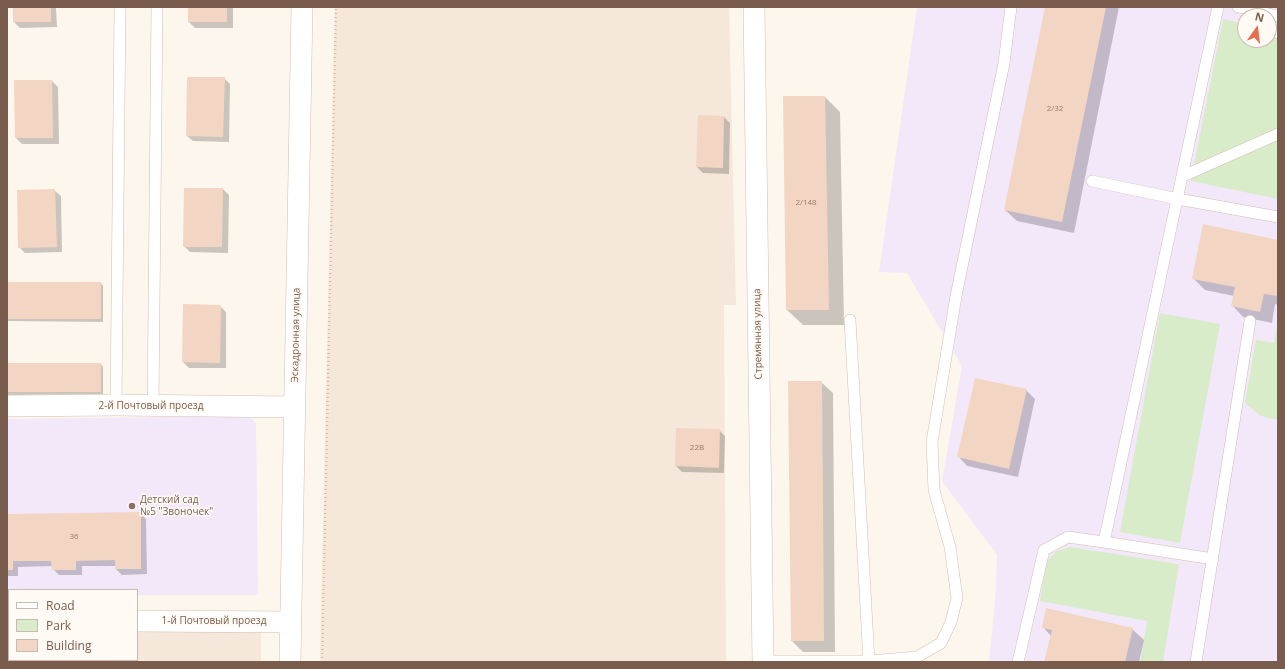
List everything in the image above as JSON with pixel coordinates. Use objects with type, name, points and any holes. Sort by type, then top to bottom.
[{"type":"street","name":"Эскадронная улица","points":[[290,662],[302,7]]},
{"type":"street","name":"Стремянная улица","points":[[754,7],[763,662]]},
{"type":"street","name":"2-й Почтовый проезд","points":[[7,406],[116,405],[295,407]]},
{"type":"street","name":"1-й Почтовый проезд","points":[[138,621],[291,622]]},
{"type":"lane","points":[[116,405],[120,7]]},
{"type":"lane","points":[[153,406],[157,7]]},
{"type":"lane","points":[[763,662],[869,662],[917,657],[941,643],[951,622],[957,598],[950,547],[934,490],[932,442],[956,296],[1004,63],[1011,7]]},
{"type":"lane","points":[[1104,542],[1218,7]]},
{"type":"lane","points":[[1182,176],[1278,134]]},
{"type":"lane","points":[[1092,181],[1278,217]]},
{"type":"lane","points":[[850,320],[869,662]]},
{"type":"lane","points":[[1196,662],[1250,321]]},
{"type":"lane","points":[[1018,662],[1044,550],[1068,537],[1213,559]]},
{"type":"path","points":[[322,662],[336,7]]},
{"type":"shaded area","points":[[335,7],[729,7],[736,305],[724,305],[726,662],[320,662]]},
{"type":"shaded area","points":[[917,7],[1278,7],[1278,662],[989,662],[995,600],[997,555],[942,481],[962,366],[907,273],[879,272]]},
{"type":"shaded area","name":"Детский сад №5 \"Звоночек\"","points":[[249,416],[256,423],[258,595],[138,595],[138,589],[8,589],[7,594],[7,419]]},
{"type":"shaded area","points":[[261,630],[261,662],[126,662],[138,661],[138,631]]},
{"type":"shaded area","points":[[7,632],[8,661],[70,661],[70,662],[7,662]]},
{"type":"green space","points":[[1223,19],[1237,22],[1237,48],[1277,48],[1278,30],[1278,129],[1194,165]]},
{"type":"green space","points":[[1278,138],[1278,199],[1191,181],[1192,176]]},
{"type":"green space","points":[[1160,313],[1220,324],[1180,543],[1120,532]]},
{"type":"green space","points":[[1278,319],[1278,420],[1261,416],[1245,403],[1256,340],[1274,343]]},
{"type":"green space","points":[[1070,547],[1179,564],[1163,662],[1140,662],[1147,621],[1040,601],[1047,561],[1057,551]]},
{"type":"building","points":[[13,7],[51,7],[51,22],[13,22]]},
{"type":"building","points":[[188,7],[227,7],[227,22],[188,22]]},
{"type":"building","points":[[1045,7],[1106,7],[1062,222],[1004,210]]},
{"type":"building","points":[[187,77],[225,77],[223,137],[186,136]]},
{"type":"building","points":[[14,80],[52,80],[53,138],[15,138]]},
{"type":"building","points":[[783,96],[825,96],[829,310],[786,310]]},
{"type":"building","points":[[698,115],[724,116],[723,168],[696,167]]},
{"type":"building","points":[[184,188],[223,188],[222,247],[183,247]]},
{"type":"building","points":[[55,189],[57,247],[18,248],[17,190]]},
{"type":"building","points":[[1203,224],[1278,240],[1278,296],[1264,294],[1260,312],[1231,306],[1235,287],[1192,279]]},
{"type":"building","points":[[7,282],[101,282],[101,319],[7,319]]},
{"type":"building","points":[[183,304],[221,305],[220,363],[182,362]]},
{"type":"building","points":[[7,363],[101,363],[101,392],[7,392]]},
{"type":"building","points":[[975,378],[1027,389],[1009,469],[957,457]]},
{"type":"building","points":[[788,381],[822,381],[824,641],[791,641]]},
{"type":"building","points":[[676,428],[720,429],[719,468],[675,466]]},
{"type":"building","points":[[141,512],[141,569],[115,569],[115,560],[76,561],[76,570],[52,570],[51,561],[13,561],[13,570],[7,570],[7,514]]},
{"type":"building","points":[[1046,608],[1133,628],[1125,662],[1044,662],[1052,630],[1042,628]]},
{"type":"place","name":"Детский сад №5 \"Звоночек\"","points":[[132,506]]}]
